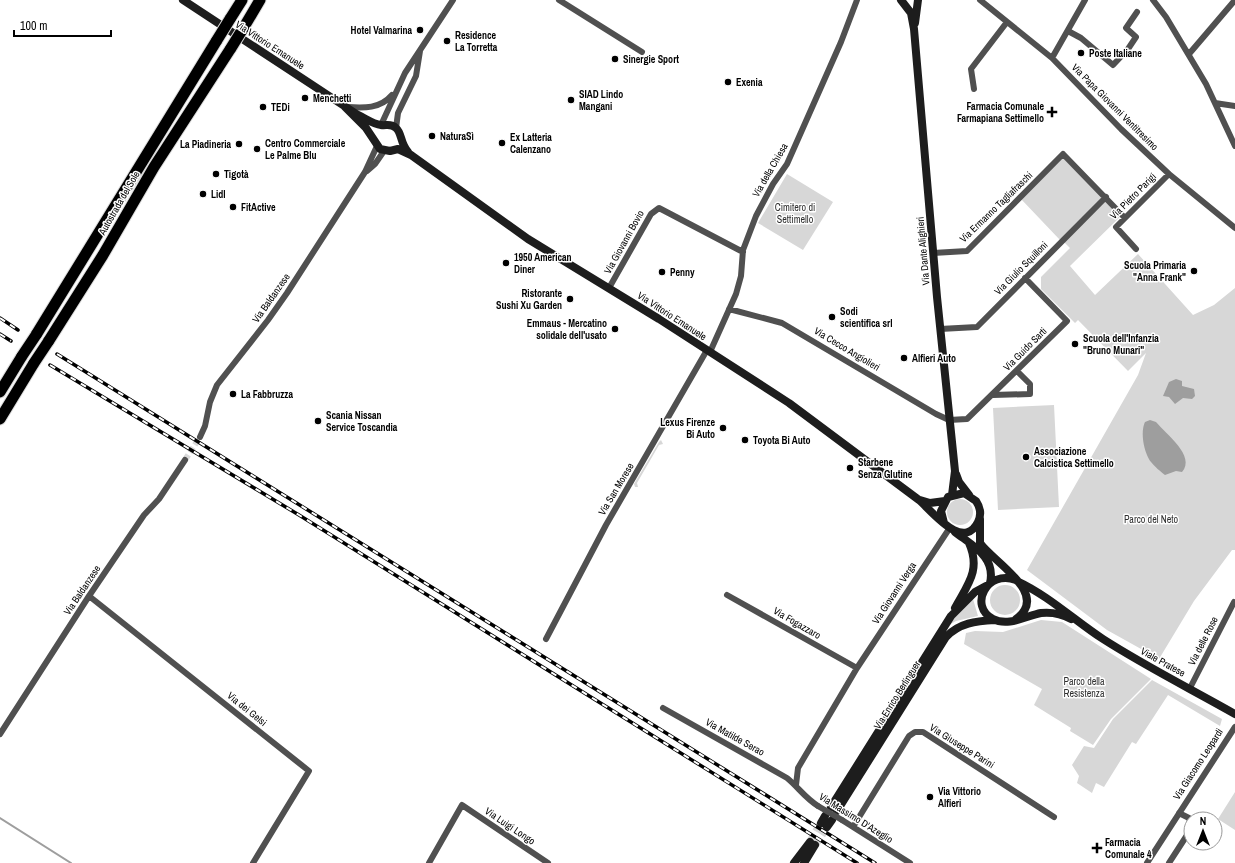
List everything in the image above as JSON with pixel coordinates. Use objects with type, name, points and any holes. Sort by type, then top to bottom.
[{"type":"highway","name":"Autostrada del Sole","points":[[0,392],[242,0]]},
{"type":"highway","name":"Autostrada del Sole","points":[[0,419],[103,255],[154,167],[246,25],[260,0]]},
{"type":"highway","points":[[246,25],[267,0]]},
{"type":"main road","name":"Via Vittorio Emanuele","points":[[183,0],[345,107],[382,125],[391,125],[396,128],[401,138],[402,145],[411,155]]},
{"type":"main road","name":"Via Dante Alighieri","points":[[901,0],[911,13],[914,29],[940,329],[955,471],[959,482],[969,495]]},
{"type":"main road","name":"Via Dante Alighieri","points":[[914,29],[918,0]]},
{"type":"main road","name":"Via Vittorio Emanuele","points":[[345,107],[366,128],[375,143],[384,151]]},
{"type":"main road","points":[[375,143],[376,131],[382,125]]},
{"type":"main road","points":[[384,151],[395,149],[401,138]]},
{"type":"main road","name":"Via Vittorio Emanuele","points":[[395,149],[398,148],[411,155],[509,227],[709,351],[812,419],[919,500],[950,528]]},
{"type":"main road","name":"Via Dante Alighieri","points":[[952,495],[955,471]]},
{"type":"main road","points":[[950,528],[967,532],[972,529],[979,520],[981,514],[979,505],[969,495],[964,493],[952,495],[945,501],[941,511],[950,528],[970,543],[990,563],[992,571],[988,584],[982,594],[982,603],[988,615],[995,620]]},
{"type":"main road","points":[[919,500],[930,503],[945,501]]},
{"type":"main road","name":"Viale Pratese","points":[[981,514],[980,543],[1025,590],[1027,601],[1023,612],[1015,620]]},
{"type":"main road","name":"Via Enrico Berlinguer","points":[[970,543],[975,558],[975,569],[973,576],[951,616],[834,809],[946,637],[954,629],[968,623],[995,620]]},
{"type":"main road","name":"Viale Pratese","points":[[988,584],[1002,577],[1017,581],[1048,598],[1124,652],[1235,714]]},
{"type":"main road","name":"Via Enrico Berlinguer","points":[[951,616],[975,592],[988,584]]},
{"type":"main road","name":"Viale Pratese","points":[[995,620],[1005,622],[1048,613],[1065,616],[1083,624]]},
{"type":"main road","points":[[794,863],[812,844],[804,863]]},
{"type":"street","points":[[382,125],[405,73],[453,0]]},
{"type":"street","points":[[558,0],[642,52]]},
{"type":"street","name":"Via della Chiesa","points":[[709,351],[729,309],[741,276],[743,252],[756,216],[773,184],[787,164],[805,126],[842,42],[857,0]]},
{"type":"street","name":"Via Papa Giovanni Ventitresimo","points":[[980,0],[1052,58],[1121,129],[1169,174],[1235,228]]},
{"type":"street","points":[[1052,58],[1085,0]]},
{"type":"street","points":[[1153,0],[1188,54],[1215,103],[1235,146]]},
{"type":"street","points":[[1188,54],[1231,2]]},
{"type":"street","points":[[1068,31],[1081,38],[1112,65],[1128,49],[1136,37],[1126,28],[1138,12]]},
{"type":"street","points":[[974,89],[971,69],[1007,22]]},
{"type":"street","points":[[396,128],[398,113],[416,76],[420,50]]},
{"type":"street","points":[[345,107],[377,106],[383,103],[396,91]]},
{"type":"street","points":[[1215,103],[1235,106]]},
{"type":"street","name":"Via Baldanzese","points":[[200,437],[205,426],[210,402],[217,385],[273,313],[365,172],[375,143]]},
{"type":"street","name":"Via Baldanzese","points":[[365,172],[375,164],[384,151]]},
{"type":"street","name":"Via Ermanno Tagliafraschi","points":[[933,253],[967,251],[1063,154],[1106,197]]},
{"type":"street","name":"Via Pietro Parigi","points":[[1136,249],[1116,228],[1124,217],[1169,174]]},
{"type":"street","points":[[1106,197],[1124,217]]},
{"type":"street","name":"Via Giulio Squilloni","points":[[940,329],[977,327],[1106,197]]},
{"type":"street","name":"Via Giovanni Bovio","points":[[609,288],[651,214],[659,208],[743,252]]},
{"type":"street","name":"Via Guido Sarti","points":[[949,420],[970,418],[1067,320],[1025,278]]},
{"type":"street","name":"Via Cecco Angiolieri","points":[[729,309],[782,323],[949,420]]},
{"type":"street","name":"Via San Morese","points":[[546,639],[606,524],[709,351]]},
{"type":"street","points":[[993,395],[1030,394],[1030,384],[1017,371]]},
{"type":"street","name":"Via Baldanzese","points":[[0,734],[89,596],[144,515],[159,499],[185,460]]},
{"type":"street","name":"Via Giovanni Verga","points":[[796,785],[798,768],[857,668],[950,528]]},
{"type":"street","name":"Via Fogazzaro","points":[[728,595],[857,668]]},
{"type":"street","name":"Via dei Gelsi","points":[[89,596],[308,771],[253,863]]},
{"type":"street","name":"Via delle Rose","points":[[1190,688],[1234,602]]},
{"type":"street","name":"Via Matilde Serao","points":[[663,708],[787,778],[796,785]]},
{"type":"street","name":"Via Giacomo Leopardi","points":[[1147,863],[1235,727]]},
{"type":"street","name":"Via Giuseppe Parini","points":[[853,827],[909,736],[915,732],[923,732],[1054,817]]},
{"type":"street","name":"Via Massimo D'Azeglio","points":[[796,785],[804,796],[818,806],[910,863]]},
{"type":"street","name":"Via Luigi Longo","points":[[429,863],[462,805],[548,863]]},
{"type":"street","name":"Via Giacomo Leopardi","points":[[1178,813],[1183,815]]},
{"type":"street","points":[[1169,863],[1183,841]]},
{"type":"green space","points":[[1062,159],[1064,159],[1101,196],[1101,198],[1060,240],[1021,199]]},
{"type":"green space","name":"Cimitero di Settimello","points":[[787,174],[833,202],[803,250],[758,223]]},
{"type":"green space","name":"Parco del Neto","points":[[1106,201],[1121,216],[1070,266],[1095,295],[1138,254],[1193,315],[1214,305],[1235,288],[1235,550],[1232,550],[1194,601],[1159,659],[1107,630],[1027,570],[1138,375],[1146,353],[1128,371],[1078,320],[1075,323],[1041,289],[1041,277],[1070,248],[1064,242]]},
{"type":"green space","name":"Associazione Calcistica Settimello","points":[[1054,405],[1059,507],[998,510],[993,408]]},
{"type":"green space","points":[[661,440],[663,444],[659,445],[637,483],[638,487],[635,487],[634,484]]},
{"type":"green space","points":[[960,499],[969,503],[973,512],[969,521],[960,525],[951,521],[947,512],[951,503]]},
{"type":"green space","points":[[1005,585],[1016,589],[1020,600],[1016,611],[1005,615],[994,611],[990,600],[994,589]]},
{"type":"green space","points":[[973,599],[978,616],[956,621],[949,625],[959,611]]},
{"type":"green space","name":"Parco della Resistenza","points":[[1041,620],[1062,622],[1151,679],[1111,719],[1093,745],[1070,731],[1071,728],[1034,705],[1042,689],[964,644],[966,633],[975,631],[1003,632]]},
{"type":"green space","points":[[1152,680],[1222,719],[1220,726],[1168,695],[1136,744],[1132,742],[1104,787],[1096,783],[1092,793],[1077,783],[1079,776],[1072,765],[1084,746],[1094,748],[1113,719]]},
{"type":"green space","points":[[1235,792],[1235,830],[1223,822],[1223,811]]},
{"type":"shaded area","points":[[1176,379],[1182,381],[1182,386],[1194,389],[1195,396],[1192,399],[1183,398],[1175,404],[1169,397],[1163,396],[1169,382]]},
{"type":"shaded area","points":[[1150,420],[1156,422],[1183,452],[1185,466],[1182,472],[1176,471],[1165,475],[1151,462],[1146,453],[1143,437],[1145,422]]},
{"type":"waterway","points":[[0,818],[71,863]]},
{"type":"tunnel","points":[[185,460],[200,437]]},
{"type":"tunnel","points":[[810,842],[821,823]]},
{"type":"tunnel","points":[[815,845],[827,827]]},
{"type":"railway","points":[[0,318],[18,330]]},
{"type":"railway","points":[[0,334],[11,341]]},
{"type":"railway","points":[[57,354],[875,863]]},
{"type":"railway","points":[[50,365],[299,515],[857,863]]},
{"type":"place","name":"Hotel Valmarina","points":[[420,30]]},
{"type":"place","name":"Residence La Torretta","points":[[447,41]]},
{"type":"place","name":"Poste Italiane","points":[[1081,53]]},
{"type":"place","name":"Sinergie Sport","points":[[615,59]]},
{"type":"place","name":"Exenia","points":[[728,82]]},
{"type":"place","name":"Menchetti","points":[[305,98]]},
{"type":"place","name":"SIAD Lindo Mangani","points":[[571,100]]},
{"type":"place","name":"TEDi","points":[[263,107]]},
{"type":"place","name":"Farmacia Comunale Farmapiana Settimello","points":[[1052,112]]},
{"type":"place","name":"NaturaSì","points":[[432,136]]},
{"type":"place","name":"Ex Latteria Calenzano","points":[[502,143]]},
{"type":"place","name":"La Piadineria","points":[[239,144]]},
{"type":"place","name":"Centro Commerciale Le Palme Blu","points":[[257,149]]},
{"type":"place","name":"Tigotà","points":[[216,174]]},
{"type":"place","name":"Lidl","points":[[203,194]]},
{"type":"place","name":"FitActive","points":[[233,207]]},
{"type":"place","name":"1950 American Diner","points":[[506,263]]},
{"type":"place","name":"Scuola Primaria \"Anna Frank\"","points":[[1194,271]]},
{"type":"place","name":"Penny","points":[[662,272]]},
{"type":"place","name":"Ristorante Sushi Xu Garden","points":[[570,299]]},
{"type":"place","name":"Sodi scientifica srl","points":[[832,317]]},
{"type":"place","name":"Emmaus - Mercatino solidale dell'usato","points":[[615,329]]},
{"type":"place","name":"Scuola dell'Infanzia \"Bruno Munari\"","points":[[1075,344]]},
{"type":"place","name":"Alfieri Auto","points":[[904,358]]},
{"type":"place","name":"La Fabbruzza","points":[[233,394]]},
{"type":"place","name":"Scania Nissan Service Toscandia","points":[[318,421]]},
{"type":"place","name":"Lexus Firenze Bi Auto","points":[[723,428]]},
{"type":"place","name":"Toyota Bi Auto","points":[[745,440]]},
{"type":"place","name":"Associazione Calcistica Settimello","points":[[1026,457]]},
{"type":"place","name":"Starbene Senza Glutine","points":[[850,468]]},
{"type":"place","name":"Via Vittorio Alfieri","points":[[930,797]]},
{"type":"place","name":"Farmacia Comunale 4","points":[[1097,848]]}]
